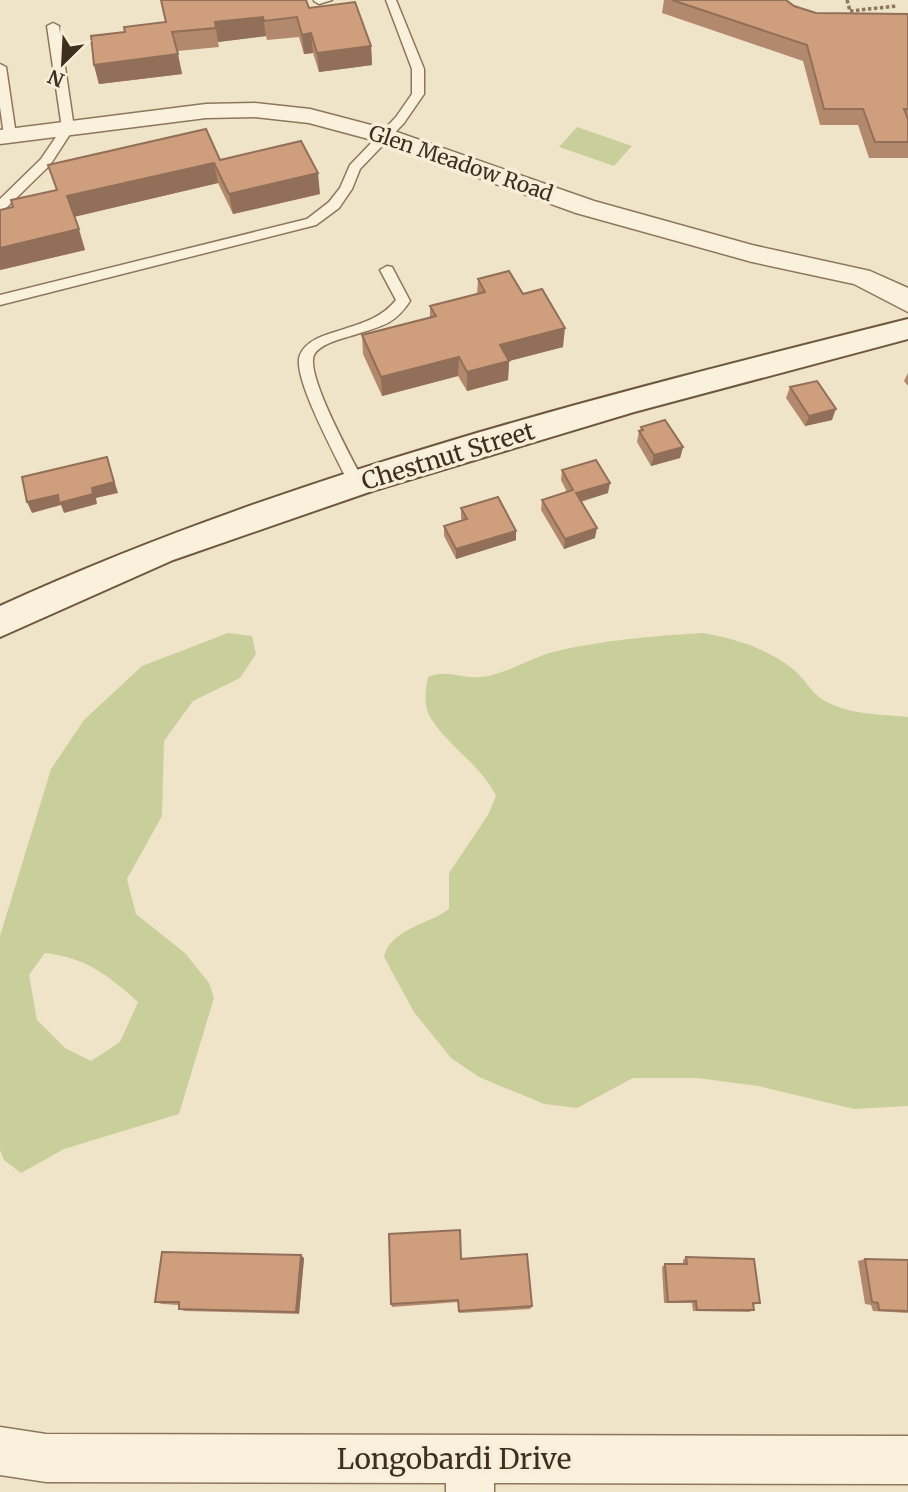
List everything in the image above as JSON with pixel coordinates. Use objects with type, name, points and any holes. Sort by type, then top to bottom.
[{"type":"main road","name":"Chestnut Street","points":[[0,622],[182,543],[461,449],[636,398],[908,329]]},
{"type":"street","name":"Glen Meadow Road","points":[[5,136],[190,112],[255,110],[330,120],[385,135],[585,207],[752,253],[861,277],[895,292],[908,303]]},
{"type":"street","name":"Longobardi Drive","points":[[0,1451],[46,1458],[470,1476],[908,1461]]},
{"type":"lane","points":[[319,1],[327,0]]},
{"type":"lane","points":[[0,300],[311,222],[334,205],[346,190],[354,168],[413,103],[420,81],[418,69],[391,0]]},
{"type":"lane","points":[[0,206],[46,162],[68,128],[53,26]]},
{"type":"lane","points":[[0,67],[5,136]]},
{"type":"lane","points":[[357,484],[308,381],[306,357],[312,348],[326,340],[389,318],[398,309],[403,301],[387,270]]},
{"type":"path","points":[[847,0],[852,18]]},
{"type":"path","points":[[850,11],[897,6]]},
{"type":"green space","points":[[577,127],[632,146],[614,166],[559,147]]},
{"type":"green space","points":[[228,633],[252,636],[256,654],[240,678],[193,701],[164,741],[162,816],[127,879],[136,914],[185,953],[209,983],[214,998],[179,1114],[64,1149],[21,1173],[4,1160],[0,1150],[0,936],[51,769],[84,720],[142,666]],"holes":[[[45,953],[60,955],[96,969],[138,1002],[120,1042],[91,1061],[65,1048],[37,1020],[29,975]]]},
{"type":"green space","points":[[703,633],[739,641],[772,655],[797,672],[819,697],[829,703],[862,713],[908,717],[908,1106],[854,1109],[758,1086],[697,1078],[633,1078],[577,1108],[544,1104],[479,1077],[451,1058],[414,1012],[384,957],[394,940],[402,934],[449,909],[449,873],[488,815],[496,796],[482,775],[448,740],[429,715],[426,699],[428,677],[441,674],[490,676],[544,655],[590,644]]},
{"type":"building","points":[[161,0],[306,0],[309,8],[355,2],[371,46],[317,53],[311,33],[302,35],[297,17],[264,21],[263,17],[215,22],[216,28],[172,32],[178,54],[94,65],[91,36],[125,32],[124,27],[166,22]]},
{"type":"building","points":[[672,0],[786,0],[794,6],[816,13],[908,14],[908,109],[904,109],[908,119],[908,142],[875,142],[863,109],[824,109],[807,45]]},
{"type":"building","points":[[206,129],[220,160],[301,141],[318,173],[229,194],[214,163],[67,196],[79,229],[0,248],[0,210],[13,207],[11,200],[57,190],[48,165]]},
{"type":"building","points":[[509,271],[523,294],[542,289],[565,328],[500,345],[509,361],[467,372],[459,357],[381,377],[362,335],[436,316],[430,306],[485,292],[478,279]]},
{"type":"building","points":[[817,381],[836,409],[809,416],[790,387]]},
{"type":"building","points":[[665,420],[683,447],[654,455],[639,431],[643,430],[641,427]]},
{"type":"building","points":[[107,457],[114,482],[92,488],[93,494],[59,503],[58,495],[27,502],[22,477]]},
{"type":"building","points":[[596,460],[610,483],[576,493],[597,528],[565,539],[542,500],[573,490],[562,470]]},
{"type":"building","points":[[498,497],[516,531],[456,549],[444,526],[467,519],[461,508]]},
{"type":"building","points":[[460,1230],[461,1259],[527,1254],[532,1306],[459,1311],[458,1300],[391,1304],[389,1234]]},
{"type":"building","points":[[162,1252],[301,1255],[296,1312],[179,1309],[179,1302],[155,1302]]},
{"type":"building","points":[[686,1257],[754,1259],[760,1303],[753,1303],[754,1310],[697,1310],[696,1301],[668,1302],[665,1264],[687,1264]]},
{"type":"building","points":[[865,1259],[908,1260],[908,1311],[879,1310],[878,1303],[872,1302]]}]
